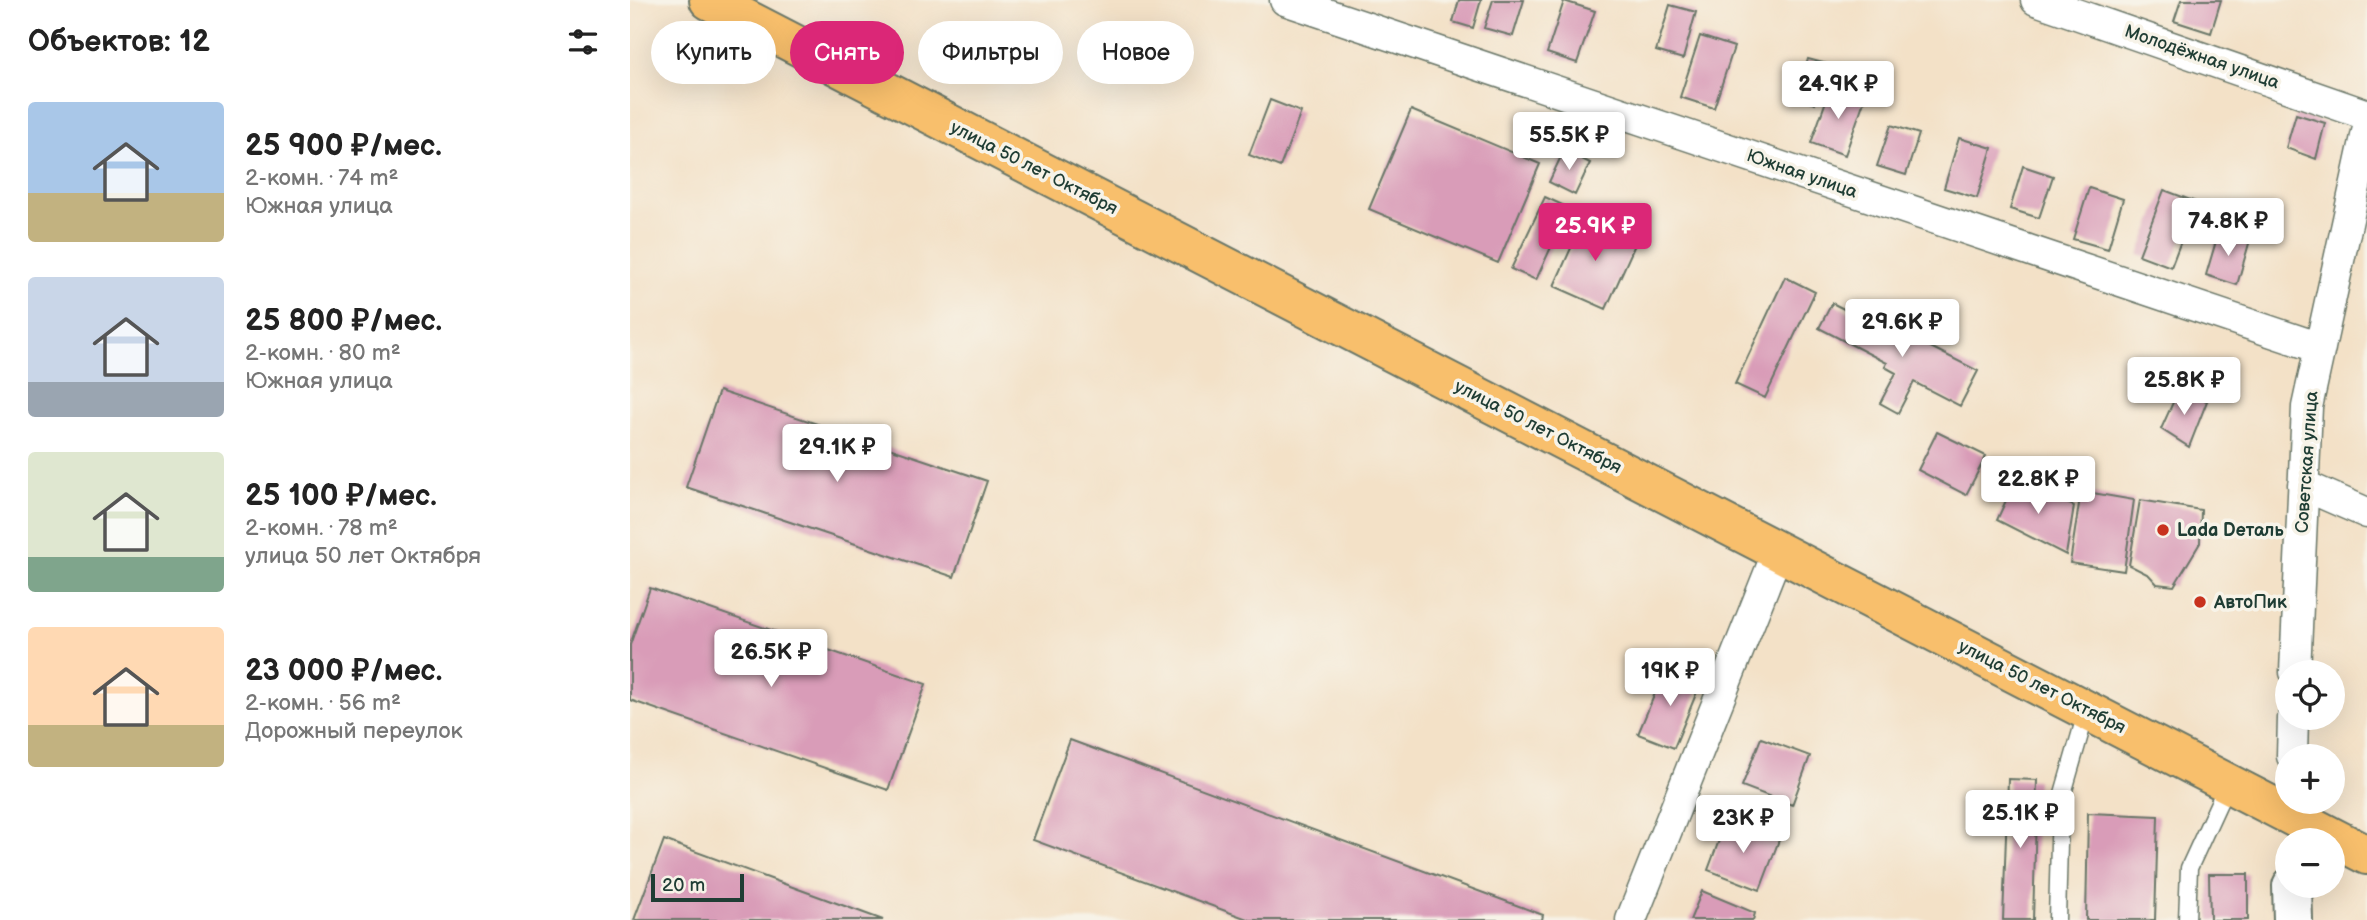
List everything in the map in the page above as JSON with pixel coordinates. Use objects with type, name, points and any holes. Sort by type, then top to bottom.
[{"type":"main road","name":"улица 50 лет Октября","points":[[709,0],[2228,783],[2290,819],[2367,855]]},
{"type":"street","name":"Южная улица","points":[[1285,0],[2320,348]]},
{"type":"street","name":"Молодёжная улица","points":[[2036,0],[2367,115]]},
{"type":"street","name":"Советская улица","points":[[2296,660],[2307,407],[2367,132]]},
{"type":"street","points":[[2303,485],[2367,513]]},
{"type":"street","points":[[1630,920],[1778,551]]},
{"type":"street","points":[[2292,898],[2293,920]]},
{"type":"lane","points":[[2057,920],[2060,804],[2087,710]]},
{"type":"lane","points":[[2187,920],[2189,868],[2228,783]]},
{"type":"building","points":[[1459,0],[1481,0],[1473,28],[1453,22]]},
{"type":"building","points":[[1493,0],[1524,0],[1513,36],[1484,28]]},
{"type":"building","points":[[2181,0],[2221,0],[2211,33],[2174,21]]},
{"type":"building","points":[[1564,1],[1595,11],[1577,63],[1547,53]]},
{"type":"building","points":[[1670,5],[1696,12],[1683,59],[1656,51]]},
{"type":"building","points":[[1700,36],[1734,47],[1714,108],[1680,97]]},
{"type":"building","points":[[1808,59],[1827,64],[1815,104],[1796,98]]},
{"type":"building","points":[[1831,87],[1865,98],[1845,155],[1811,143]]},
{"type":"building","points":[[1270,100],[1301,112],[1280,167],[1249,155]]},
{"type":"building","points":[[1411,110],[1540,164],[1498,263],[1369,209]]},
{"type":"building","points":[[2296,114],[2325,123],[2316,159],[2286,148]]},
{"type":"building","points":[[1891,125],[1919,134],[1906,175],[1877,166]]},
{"type":"building","points":[[1959,138],[1992,148],[1977,198],[1944,188]]},
{"type":"building","points":[[1564,150],[1590,163],[1575,195],[1549,182]]},
{"type":"building","points":[[2023,166],[2053,176],[2039,218],[2010,209]]},
{"type":"building","points":[[2089,188],[2123,199],[2108,249],[2073,239]]},
{"type":"building","points":[[2164,190],[2196,202],[2171,267],[2139,255]]},
{"type":"building","points":[[1545,197],[1569,208],[1536,280],[1511,269]]},
{"type":"building","points":[[1585,217],[1637,240],[1606,309],[1554,286]]},
{"type":"building","points":[[2219,231],[2250,240],[2237,285],[2206,275]]},
{"type":"building","points":[[1785,277],[1815,292],[1765,398],[1735,384]]},
{"type":"building","points":[[1832,303],[1901,338],[1903,333],[1978,371],[1960,406],[1914,382],[1898,413],[1880,403],[1896,373],[1885,367],[1887,363],[1819,328]]},
{"type":"building","points":[[2179,389],[2207,401],[2189,447],[2161,429]]},
{"type":"building","points":[[719,391],[987,481],[954,577],[686,487]]},
{"type":"building","points":[[1937,432],[1986,456],[1966,495],[1918,470]]},
{"type":"building","points":[[2015,481],[2074,506],[2066,555],[1997,520]]},
{"type":"building","points":[[2081,491],[2134,500],[2124,571],[2070,563]]},
{"type":"building","points":[[2140,500],[2201,510],[2200,543],[2174,586],[2157,584],[2149,575],[2129,565]]},
{"type":"building","points":[[650,588],[926,684],[888,790],[630,700],[630,645]]},
{"type":"building","points":[[1666,667],[1701,682],[1674,748],[1638,734]]},
{"type":"building","points":[[1761,738],[1810,756],[1792,805],[1742,786]]},
{"type":"building","points":[[1070,740],[1543,915],[1542,920],[1250,920],[1033,840]]},
{"type":"building","points":[[2008,779],[2037,780],[2033,920],[2003,920]]},
{"type":"building","points":[[2088,813],[2158,816],[2155,920],[2086,920]]},
{"type":"building","points":[[1727,819],[1779,840],[1760,890],[1708,870]]},
{"type":"building","points":[[664,840],[883,920],[634,920]]},
{"type":"building","points":[[2209,874],[2248,874],[2248,920],[2210,920]]},
{"type":"building","points":[[1702,891],[1755,913],[1753,920],[1690,920]]},
{"type":"place","name":"Lada Dеталь","points":[[2163,530]]},
{"type":"place","name":"АвтоПик","points":[[2200,602]]}]
